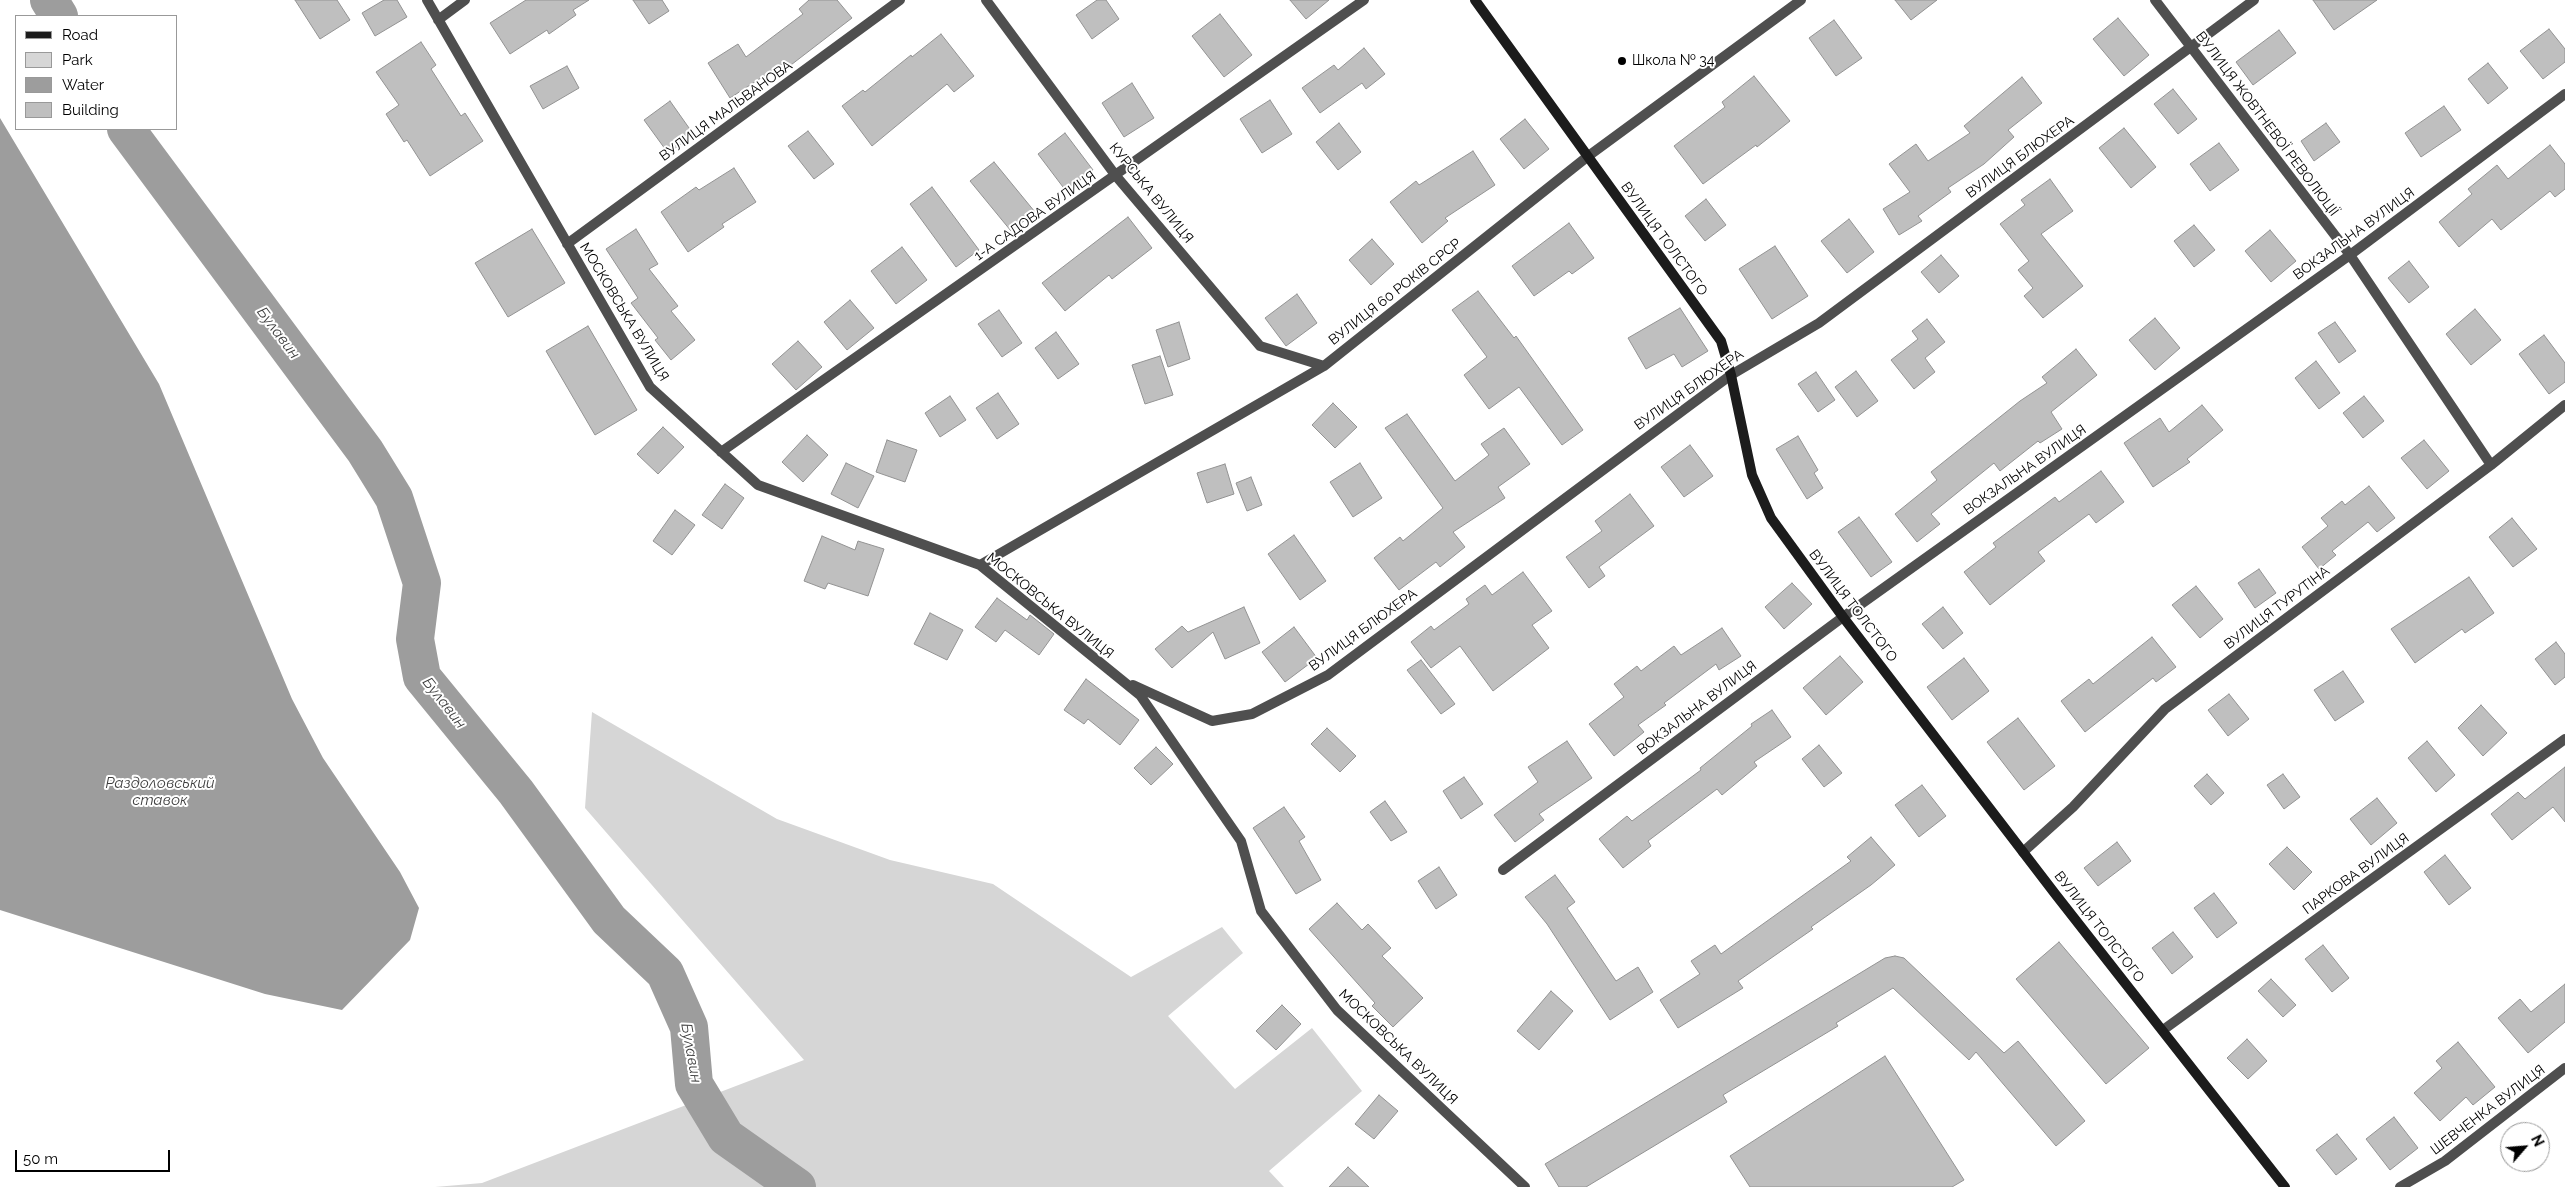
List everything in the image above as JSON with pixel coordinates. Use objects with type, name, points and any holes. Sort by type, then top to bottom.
[{"type":"street","name":"МОСКОВСЬКА ВУЛИЦЯ","points":[[427,0],[650,386],[758,485],[980,565],[1140,695],[1240,841],[1261,910],[1337,1010],[1525,1187]]},
{"type":"street","points":[[438,20],[465,0]]},
{"type":"street","name":"ВУЛИЦЯ МАЛЬВАНОВА","points":[[567,244],[900,0]]},
{"type":"street","name":"КУРСЬКА ВУЛИЦЯ","points":[[986,0],[1116,176],[1260,346],[1324,366]]},
{"type":"street","name":"1-А САДОВА ВУЛИЦЯ","points":[[721,452],[1364,0]]},
{"type":"street","name":"ВУЛИЦЯ ТОЛСТОГО","points":[[1475,0],[1721,340],[1731,375],[1752,475],[1768,510],[1843,616],[2023,852],[2285,1187]]},
{"type":"street","name":"ВУЛИЦЯ 60 РОКІВ СРСР","points":[[980,565],[1324,366],[1587,157],[1801,0]]},
{"type":"street","name":"ВУЛИЦЯ ЖОВТНЕВОЇ РЕВОЛЮЦІЇ","points":[[2155,0],[2350,255],[2491,465]]},
{"type":"street","name":"ВУЛИЦЯ БЛЮХЕРА","points":[[1120,679],[1212,721],[1252,714],[1328,675],[1731,375],[1819,323],[2254,0]]},
{"type":"street","name":"ВОКЗАЛЬНА ВУЛИЦЯ","points":[[1503,870],[1843,616],[2350,255],[2565,94]]},
{"type":"street","name":"ВУЛИЦЯ ТУРУТІНА","points":[[2023,852],[2073,807],[2165,709],[2491,465],[2565,405]]},
{"type":"street","name":"ПАРКОВА ВУЛИЦЯ","points":[[2163,1030],[2565,740]]},
{"type":"street","name":"ШЕВЧЕНКА ВУЛИЦЯ","points":[[2400,1187],[2446,1161],[2565,1068]]},
{"type":"green space","points":[[592,712],[777,819],[890,860],[993,884],[1131,977],[1222,927],[1243,953],[1168,1016],[1235,1089],[1312,1028],[1362,1091],[1269,1171],[1284,1187],[435,1187],[482,1183],[804,1060],[585,808]]},
{"type":"water","name":"Раздоловський ставок","points":[[0,118],[159,384],[292,699],[323,758],[400,872],[419,908],[410,940],[342,1010],[265,994],[0,910]]},
{"type":"building","points":[[295,0],[337,0],[350,20],[320,39]]},
{"type":"building","points":[[384,0],[397,0],[407,17],[375,36],[362,13]]},
{"type":"building","points":[[526,0],[589,0],[573,10],[576,15],[549,34],[547,30],[510,54],[490,23]]},
{"type":"building","points":[[633,0],[662,0],[669,11],[649,24]]},
{"type":"building","points":[[809,0],[837,0],[852,18],[787,68],[784,63],[730,98],[708,63],[738,44],[746,57],[803,14],[799,9]]},
{"type":"building","points":[[1097,0],[1106,0],[1119,19],[1092,39],[1076,15]]},
{"type":"building","points":[[1290,0],[1329,0],[1306,19]]},
{"type":"building","points":[[1895,0],[1937,0],[1911,20]]},
{"type":"building","points":[[2313,0],[2377,0],[2334,30]]},
{"type":"building","points":[[1220,14],[1252,55],[1224,77],[1192,36]]},
{"type":"building","points":[[2118,18],[2149,55],[2124,76],[2093,39]]},
{"type":"building","points":[[1834,20],[1862,58],[1836,76],[1809,38]]},
{"type":"building","points":[[2549,29],[2565,49],[2565,62],[2543,79],[2520,51]]},
{"type":"building","points":[[2279,30],[2296,53],[2253,85],[2236,62]]},
{"type":"building","points":[[941,34],[974,76],[954,92],[947,84],[872,146],[842,106],[863,90],[865,92],[911,55],[912,57]]},
{"type":"building","points":[[421,42],[436,65],[431,69],[461,116],[465,113],[483,141],[430,176],[407,140],[404,142],[386,114],[399,105],[376,72]]},
{"type":"building","points":[[1364,48],[1385,74],[1366,89],[1362,83],[1320,113],[1302,88],[1334,65],[1338,70]]},
{"type":"building","points":[[2488,63],[2508,88],[2488,104],[2468,79]]},
{"type":"building","points":[[567,66],[579,88],[543,109],[530,86]]},
{"type":"building","points":[[1754,76],[1790,121],[1757,147],[1756,145],[1703,184],[1674,146],[1725,107],[1722,102]]},
{"type":"building","points":[[2022,77],[2042,103],[2008,130],[2014,137],[1984,164],[1948,188],[1951,192],[1918,216],[1922,221],[1899,235],[1883,209],[1910,192],[1889,164],[1916,144],[1928,161],[1970,133],[1964,126]]},
{"type":"building","points":[[1132,83],[1154,118],[1124,137],[1102,103]]},
{"type":"building","points":[[2173,89],[2197,119],[2178,134],[2154,104]]},
{"type":"building","points":[[1270,100],[1292,134],[1262,153],[1240,119]]},
{"type":"building","points":[[670,101],[694,135],[668,153],[644,120]]},
{"type":"building","points":[[2444,106],[2461,130],[2421,157],[2405,133]]},
{"type":"building","points":[[1525,119],[1549,149],[1524,169],[1500,139]]},
{"type":"building","points":[[1339,123],[1361,152],[1338,170],[1316,142]]},
{"type":"building","points":[[2326,123],[2340,142],[2314,161],[2301,141]]},
{"type":"building","points":[[2124,128],[2156,167],[2131,188],[2099,148]]},
{"type":"building","points":[[808,131],[834,164],[814,179],[788,146]]},
{"type":"building","points":[[1065,133],[1093,170],[1066,191],[1038,154]]},
{"type":"building","points":[[2219,143],[2239,170],[2210,191],[2190,164]]},
{"type":"building","points":[[2550,145],[2565,164],[2565,189],[2555,197],[2550,191],[2501,230],[2492,219],[2459,247],[2439,222],[2472,194],[2468,189],[2497,165],[2508,179]]},
{"type":"building","points":[[1473,151],[1495,185],[1445,218],[1448,221],[1422,243],[1390,202],[1416,181],[1419,185]]},
{"type":"building","points":[[994,162],[1035,212],[1011,231],[970,181]]},
{"type":"building","points":[[734,168],[756,202],[722,224],[724,227],[688,252],[661,212],[696,187],[699,190]]},
{"type":"building","points":[[2050,179],[2073,211],[2041,234],[2083,286],[2043,318],[2024,296],[2033,288],[2018,270],[2029,261],[2000,224],[2025,205],[2021,200]]},
{"type":"building","points":[[932,187],[979,250],[956,267],[910,204]]},
{"type":"building","points":[[1706,199],[1726,225],[1705,241],[1685,216]]},
{"type":"building","points":[[1128,217],[1152,248],[1112,279],[1109,275],[1065,311],[1042,283]]},
{"type":"building","points":[[1849,219],[1874,252],[1847,273],[1821,241]]},
{"type":"building","points":[[1569,223],[1594,258],[1572,274],[1569,271],[1534,296],[1512,266]]},
{"type":"building","points":[[2194,225],[2215,250],[2194,267],[2174,241]]},
{"type":"building","points":[[532,229],[565,283],[508,317],[475,263]]},
{"type":"building","points":[[636,229],[658,264],[649,269],[678,306],[671,311],[695,340],[671,360],[655,340],[658,338],[631,303],[638,298],[606,249]]},
{"type":"building","points":[[2270,230],[2296,261],[2271,282],[2245,251]]},
{"type":"building","points":[[1372,239],[1394,264],[1371,285],[1349,260]]},
{"type":"building","points":[[1775,246],[1808,296],[1772,319],[1739,269]]},
{"type":"building","points":[[902,247],[927,280],[896,304],[871,271]]},
{"type":"building","points":[[1941,255],[1959,276],[1939,293],[1921,272]]},
{"type":"building","points":[[2409,261],[2429,287],[2409,303],[2388,278]]},
{"type":"building","points":[[1478,291],[1514,338],[1516,336],[1583,430],[1562,445],[1519,387],[1489,409],[1464,375],[1487,357],[1452,310]]},
{"type":"building","points":[[1297,294],[1317,323],[1286,346],[1265,318]]},
{"type":"building","points":[[850,300],[874,328],[847,350],[824,322]]},
{"type":"building","points":[[1680,308],[1708,351],[1682,367],[1674,354],[1646,369],[1628,338]]},
{"type":"building","points":[[2475,309],[2501,340],[2471,365],[2446,334]]},
{"type":"building","points":[[999,310],[1022,343],[1002,357],[978,324]]},
{"type":"building","points":[[2155,318],[2180,348],[2155,370],[2129,340]]},
{"type":"building","points":[[1927,319],[1945,342],[1925,358],[1935,372],[1914,389],[1891,360],[1918,339],[1912,331]]},
{"type":"building","points":[[1179,322],[1190,359],[1168,367],[1156,330]]},
{"type":"building","points":[[2335,322],[2356,351],[2339,363],[2318,333]]},
{"type":"building","points":[[588,326],[637,410],[595,435],[546,351]]},
{"type":"building","points":[[1056,332],[1079,364],[1058,379],[1035,348]]},
{"type":"building","points":[[2544,335],[2565,363],[2565,382],[2549,394],[2519,354]]},
{"type":"building","points":[[798,341],[822,367],[796,390],[772,364]]},
{"type":"building","points":[[2076,349],[2097,375],[2051,412],[2062,429],[2040,443],[2038,441],[2000,471],[1994,463],[1931,514],[1940,524],[1917,542],[1895,514],[1937,480],[1931,472],[2020,401],[2047,383],[2042,377]]},
{"type":"building","points":[[1160,356],[1173,395],[1145,404],[1132,365]]},
{"type":"building","points":[[2316,361],[2340,393],[2319,409],[2295,378]]},
{"type":"building","points":[[1856,371],[1878,401],[1857,417],[1835,387]]},
{"type":"building","points":[[1816,372],[1835,400],[1818,412],[1798,384]]},
{"type":"building","points":[[998,393],[1019,424],[997,439],[976,408]]},
{"type":"building","points":[[950,396],[966,420],[940,437],[925,413]]},
{"type":"building","points":[[2364,396],[2384,421],[2363,438],[2343,413]]},
{"type":"building","points":[[1333,403],[1357,427],[1335,448],[1312,425]]},
{"type":"building","points":[[2202,405],[2223,430],[2187,459],[2190,462],[2153,487],[2124,443],[2160,418],[2169,432]]},
{"type":"building","points":[[1407,414],[1455,481],[1489,455],[1481,444],[1504,428],[1530,464],[1498,487],[1505,498],[1453,532],[1465,547],[1440,567],[1436,562],[1399,590],[1374,558],[1400,537],[1403,541],[1443,508],[1385,428]]},
{"type":"building","points":[[663,427],[684,447],[658,474],[637,454]]},
{"type":"building","points":[[807,435],[828,455],[803,482],[782,462]]},
{"type":"building","points":[[1798,436],[1818,470],[1814,473],[1823,488],[1807,499],[1776,449]]},
{"type":"building","points":[[887,440],[917,450],[905,482],[876,472]]},
{"type":"building","points":[[2424,440],[2449,471],[2427,489],[2401,458]]},
{"type":"building","points":[[1690,445],[1713,476],[1684,497],[1661,467]]},
{"type":"building","points":[[846,463],[874,476],[858,508],[831,494]]},
{"type":"building","points":[[1360,463],[1382,498],[1353,517],[1330,482]]},
{"type":"building","points":[[1225,464],[1234,494],[1207,503],[1197,473]]},
{"type":"building","points":[[2101,471],[2124,502],[2096,523],[2089,514],[2038,552],[2045,561],[1990,605],[1964,572],[1996,547],[1993,543],[2055,497],[2059,502]]},
{"type":"building","points":[[1251,477],[1262,505],[1247,511],[1236,483]]},
{"type":"building","points":[[725,484],[744,498],[722,529],[702,515]]},
{"type":"building","points":[[2369,486],[2395,518],[2377,532],[2368,522],[2332,551],[2336,555],[2319,569],[2302,547],[2328,526],[2321,518],[2342,501],[2345,505]]},
{"type":"building","points":[[1630,494],[1654,526],[1599,567],[1605,576],[1589,588],[1566,557],[1602,531],[1595,521]]},
{"type":"building","points":[[675,510],[695,525],[672,555],[653,541]]},
{"type":"building","points":[[1859,517],[1892,562],[1871,577],[1838,532]]},
{"type":"building","points":[[2512,518],[2537,549],[2513,567],[2489,537]]},
{"type":"building","points":[[1294,535],[1326,581],[1300,600],[1268,554]]},
{"type":"building","points":[[822,536],[855,550],[858,541],[884,549],[868,596],[828,583],[825,589],[804,581]]},
{"type":"building","points":[[2259,569],[2276,593],[2255,608],[2238,583]]},
{"type":"building","points":[[1523,572],[1552,611],[1532,625],[1549,648],[1493,691],[1460,646],[1431,668],[1411,642],[1431,626],[1434,630],[1469,604],[1466,599],[1485,585],[1492,595]]},
{"type":"building","points":[[2469,577],[2494,613],[2465,633],[2462,629],[2415,663],[2391,629]]},
{"type":"building","points":[[1792,583],[1812,604],[1784,629],[1765,607]]},
{"type":"building","points":[[2196,586],[2223,619],[2200,638],[2172,605]]},
{"type":"building","points":[[997,598],[1027,620],[1030,615],[1054,634],[1039,655],[1005,630],[996,642],[975,627]]},
{"type":"building","points":[[1244,607],[1260,643],[1225,659],[1213,632],[1172,668],[1155,649],[1182,626],[1188,632]]},
{"type":"building","points":[[1943,607],[1963,633],[1943,649],[1922,624]]},
{"type":"building","points":[[930,613],[963,630],[947,660],[914,644]]},
{"type":"building","points":[[1294,627],[1317,658],[1285,682],[1262,652]]},
{"type":"building","points":[[1722,628],[1741,656],[1719,670],[1716,664],[1664,703],[1666,705],[1638,725],[1644,732],[1614,756],[1589,724],[1624,697],[1614,684],[1637,666],[1641,671],[1674,646],[1681,655]]},
{"type":"building","points":[[2152,637],[2176,667],[2156,682],[2153,678],[2085,732],[2061,701],[2089,679],[2093,684]]},
{"type":"building","points":[[2556,642],[2565,654],[2565,677],[2555,685],[2535,659]]},
{"type":"building","points":[[1840,656],[1863,682],[1826,715],[1803,688]]},
{"type":"building","points":[[1964,658],[1989,691],[1952,720],[1927,687]]},
{"type":"building","points":[[1421,660],[1455,704],[1441,714],[1407,670]]},
{"type":"building","points":[[2343,671],[2364,702],[2335,721],[2314,690]]},
{"type":"building","points":[[1086,679],[1139,720],[1120,745],[1088,719],[1084,724],[1064,710]]},
{"type":"building","points":[[2229,694],[2249,719],[2228,736],[2208,710]]},
{"type":"building","points":[[2481,705],[2507,733],[2483,756],[2458,728]]},
{"type":"building","points":[[1772,710],[1791,737],[1754,762],[1757,766],[1722,795],[1717,789],[1648,841],[1651,846],[1623,868],[1599,839],[1627,816],[1632,821],[1701,770],[1700,768],[1752,726],[1751,724]]},
{"type":"building","points":[[2018,718],[2055,766],[2024,790],[1987,742]]},
{"type":"building","points":[[1327,728],[1356,756],[1340,772],[1311,744]]},
{"type":"building","points":[[1567,741],[1592,778],[1539,814],[1544,820],[1515,842],[1494,815],[1538,782],[1528,767]]},
{"type":"building","points":[[2427,741],[2455,775],[2436,792],[2408,758]]},
{"type":"building","points":[[1819,745],[1842,773],[1824,787],[1802,759]]},
{"type":"building","points":[[1156,747],[1173,764],[1151,785],[1134,768]]},
{"type":"building","points":[[2565,767],[2565,822],[2553,807],[2512,840],[2491,814],[2518,792],[2525,799]]},
{"type":"building","points":[[2207,774],[2224,793],[2211,805],[2194,786]]},
{"type":"building","points":[[2283,774],[2300,797],[2284,809],[2267,785]]},
{"type":"building","points":[[1464,777],[1483,804],[1461,819],[1443,791]]},
{"type":"building","points":[[1922,785],[1946,816],[1919,837],[1895,805]]},
{"type":"building","points":[[2377,798],[2397,823],[2371,845],[2350,819]]},
{"type":"building","points":[[1385,801],[1407,832],[1391,841],[1370,812]]},
{"type":"building","points":[[1284,807],[1305,837],[1299,841],[1321,880],[1296,894],[1253,828]]},
{"type":"building","points":[[1871,837],[1895,865],[1871,885],[1811,927],[1813,929],[1738,981],[1743,988],[1678,1028],[1660,1000],[1700,974],[1691,961],[1715,945],[1721,954],[1851,861],[1847,857]]},
{"type":"building","points":[[2117,842],[2131,861],[2098,886],[2084,868]]},
{"type":"building","points":[[2287,847],[2312,872],[2294,890],[2269,864]]},
{"type":"building","points":[[2445,855],[2471,888],[2449,905],[2424,872]]},
{"type":"building","points":[[1439,867],[1457,895],[1436,909],[1418,881]]},
{"type":"building","points":[[1555,875],[1575,902],[1567,908],[1616,981],[1638,967],[1653,992],[1610,1020],[1547,924],[1525,897]]},
{"type":"building","points":[[2214,893],[2237,923],[2217,938],[2194,908]]},
{"type":"building","points":[[1337,903],[1362,930],[1368,924],[1391,948],[1382,956],[1423,998],[1393,1027],[1372,1006],[1375,1003],[1309,929]]},
{"type":"building","points":[[2173,932],[2193,957],[2172,974],[2152,948]]},
{"type":"building","points":[[2059,942],[2149,1048],[2106,1084],[2016,979]]},
{"type":"building","points":[[2323,945],[2349,978],[2332,992],[2305,959]]},
{"type":"building","points":[[1895,956],[1904,958],[2004,1053],[2018,1041],[2085,1121],[2056,1146],[1976,1052],[1969,1060],[1893,988],[1836,1023],[1838,1026],[1723,1095],[1727,1102],[1586,1187],[1559,1187],[1545,1164],[1885,958]]},
{"type":"building","points":[[2271,979],[2296,1005],[2283,1017],[2258,991]]},
{"type":"building","points":[[2565,984],[2565,1022],[2528,1053],[2498,1018],[2520,999],[2531,1012]]},
{"type":"building","points":[[1551,991],[1573,1011],[1539,1050],[1517,1031]]},
{"type":"building","points":[[1282,1005],[1301,1024],[1276,1050],[1256,1031]]},
{"type":"building","points":[[2247,1039],[2267,1061],[2248,1079],[2227,1058]]},
{"type":"building","points":[[2458,1042],[2495,1087],[2473,1105],[2466,1097],[2440,1121],[2414,1093],[2442,1068],[2436,1061]]},
{"type":"building","points":[[1885,1056],[1964,1180],[1952,1187],[1750,1187],[1730,1156]]},
{"type":"building","points":[[1379,1095],[1398,1111],[1374,1139],[1355,1124]]},
{"type":"building","points":[[2394,1117],[2418,1148],[2390,1170],[2366,1139]]},
{"type":"building","points":[[2337,1134],[2357,1159],[2336,1175],[2316,1150]]},
{"type":"building","points":[[1348,1167],[1369,1187],[1329,1187]]},
{"type":"waterway","name":"Булавин","points":[[49,0],[58,15]]},
{"type":"waterway","name":"Булавин","points":[[127,130],[365,451],[394,498],[422,583],[415,639],[422,677],[516,792],[609,920],[665,973],[689,1027],[694,1084],[726,1137],[797,1187]]},
{"type":"place","name":"Школа № 34","points":[[1622,61]]}]
